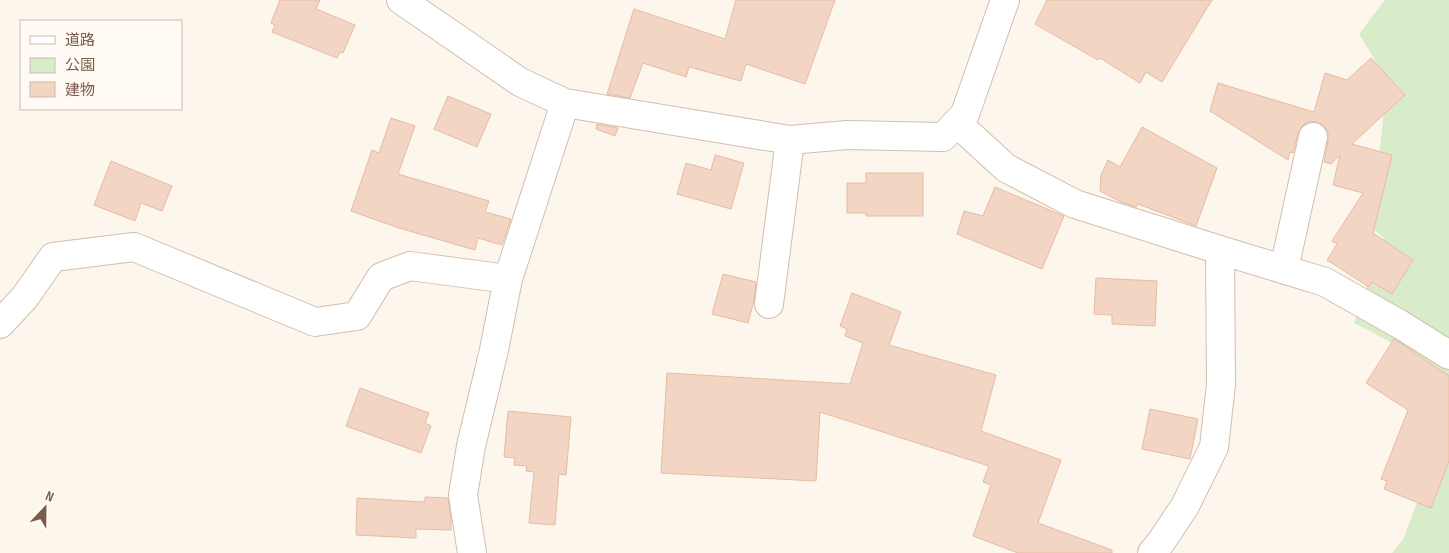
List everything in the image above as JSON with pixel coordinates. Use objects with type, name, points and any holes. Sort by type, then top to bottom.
[{"type":"street","points":[[401,0],[520,82],[565,103],[790,140],[847,135],[943,137],[965,114],[1005,0]]},
{"type":"street","points":[[472,553],[463,495],[471,446],[494,350],[508,279],[565,103]]},
{"type":"street","points":[[957,123],[1006,168],[1075,204],[1325,282],[1401,325],[1449,355]]},
{"type":"street","points":[[1284,269],[1313,137]]},
{"type":"street","points":[[768,304],[790,140]]},
{"type":"street","points":[[0,324],[25,297],[53,257],[134,246],[315,322],[357,316],[381,277],[410,266],[508,279]]},
{"type":"street","points":[[1163,550],[1214,447],[1221,384],[1220,250]]},
{"type":"green space","points":[[1385,0],[1449,0],[1449,408],[1419,357],[1354,323],[1384,238],[1361,220],[1379,158],[1387,80],[1359,34]]},
{"type":"green space","points":[[1449,416],[1449,553],[1392,553],[1403,540]]},
{"type":"building","points":[[280,0],[320,0],[316,9],[355,25],[343,53],[340,52],[337,58],[272,32],[275,25],[271,23]]},
{"type":"building","points":[[736,0],[835,0],[805,84],[746,64],[741,81],[689,67],[686,77],[643,63],[630,98],[607,94],[634,9],[725,39]]},
{"type":"building","points":[[1047,0],[1212,0],[1162,82],[1146,72],[1140,83],[1100,58],[1098,60],[1035,24]]},
{"type":"building","points":[[1371,58],[1405,95],[1352,144],[1392,155],[1373,233],[1413,260],[1392,294],[1372,282],[1369,287],[1327,260],[1337,244],[1332,241],[1363,193],[1333,185],[1340,155],[1331,164],[1324,162],[1328,132],[1324,126],[1316,122],[1308,122],[1302,126],[1293,153],[1290,152],[1288,160],[1210,111],[1218,83],[1314,112],[1325,73],[1347,80]]},
{"type":"building","points":[[448,96],[491,114],[477,147],[434,129]]},
{"type":"building","points":[[391,118],[415,126],[398,174],[489,201],[485,212],[511,219],[502,245],[478,238],[475,250],[399,228],[351,211],[372,150],[379,153]]},
{"type":"building","points":[[597,124],[618,128],[615,136],[596,129]]},
{"type":"building","points":[[1142,127],[1217,168],[1196,226],[1138,204],[1136,207],[1121,202],[1100,191],[1101,175],[1108,160],[1120,167]]},
{"type":"building","points":[[715,155],[744,163],[731,209],[677,194],[686,163],[711,170]]},
{"type":"building","points":[[111,161],[172,186],[162,211],[141,203],[135,221],[94,205]]},
{"type":"building","points":[[866,173],[923,173],[923,216],[866,216],[866,213],[847,213],[847,183],[866,183]]},
{"type":"building","points":[[995,187],[1064,216],[1042,269],[957,234],[964,211],[983,216]]},
{"type":"building","points":[[723,274],[756,282],[754,301],[748,323],[712,314]]},
{"type":"building","points":[[1096,278],[1157,281],[1155,326],[1112,324],[1112,315],[1094,314]]},
{"type":"building","points":[[852,293],[901,312],[889,345],[996,375],[981,431],[1061,460],[1038,523],[1112,550],[1112,553],[1018,553],[973,536],[991,485],[983,482],[989,466],[820,412],[816,481],[661,473],[667,373],[850,384],[863,343],[845,336],[847,329],[840,326]]},
{"type":"building","points":[[1394,339],[1449,376],[1449,461],[1431,508],[1384,489],[1387,481],[1381,479],[1408,410],[1366,383]]},
{"type":"building","points":[[360,388],[429,413],[425,423],[431,426],[421,453],[346,426]]},
{"type":"building","points":[[1150,409],[1198,419],[1190,459],[1142,449]]},
{"type":"building","points":[[508,411],[571,417],[566,475],[559,474],[555,525],[529,523],[534,472],[526,471],[527,466],[514,465],[515,458],[504,457]]},
{"type":"building","points":[[425,497],[448,498],[451,530],[416,529],[416,538],[356,535],[357,498],[425,502]]}]
